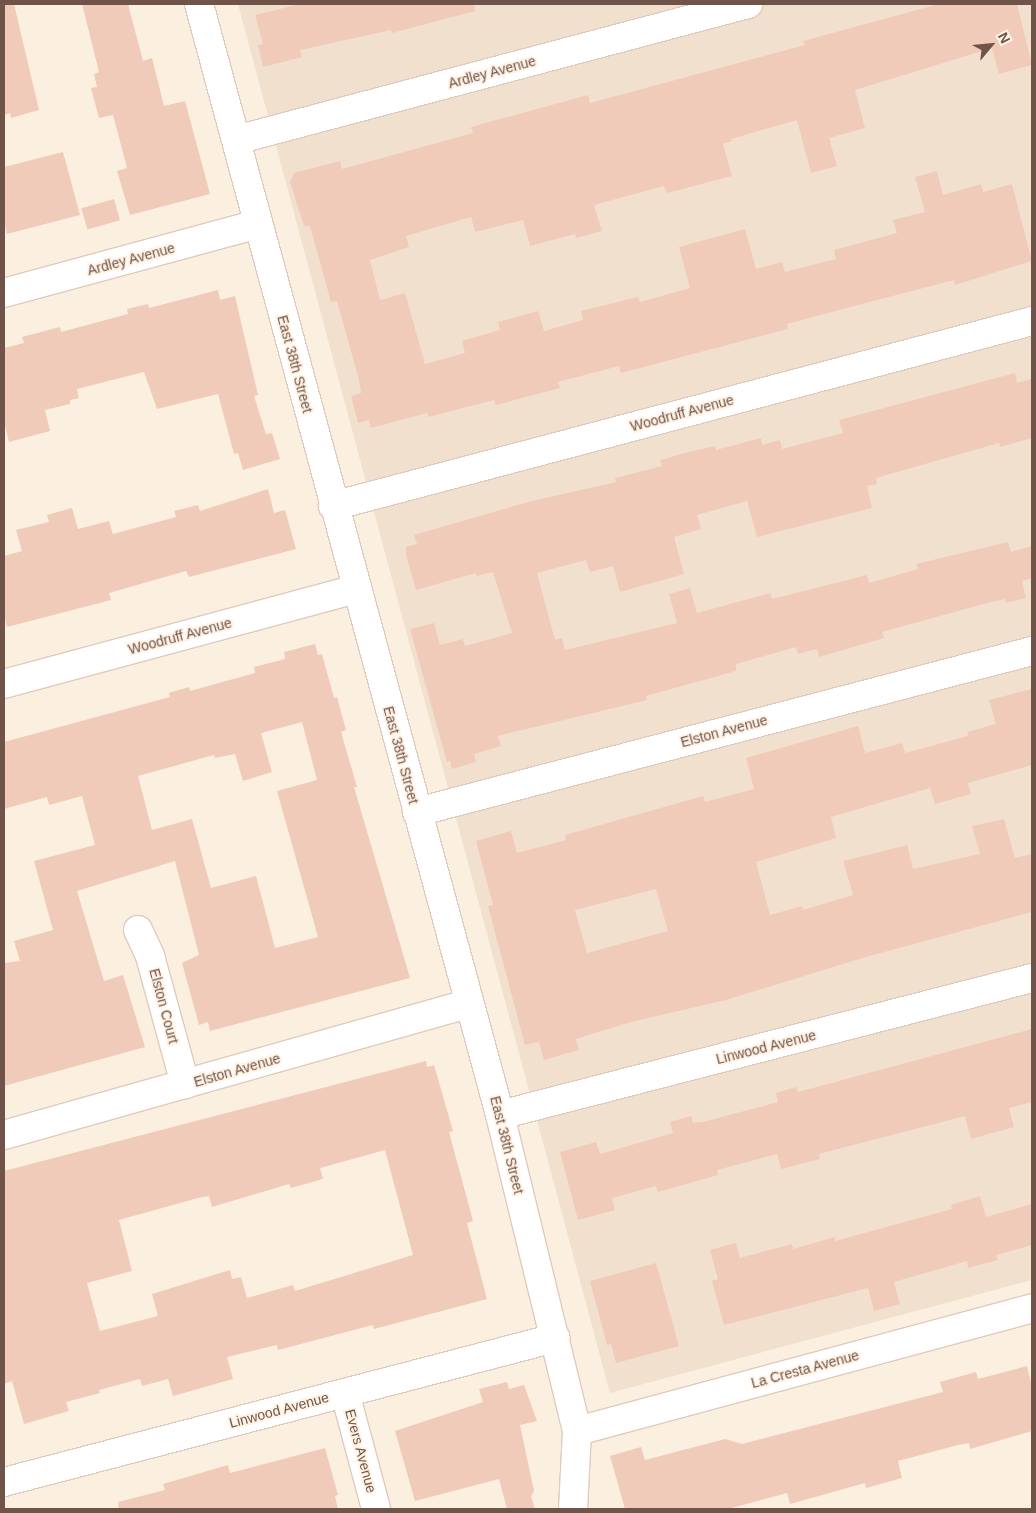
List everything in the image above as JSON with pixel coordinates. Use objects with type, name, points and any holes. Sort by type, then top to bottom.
[{"type":"street","name":"East 38th Street","points":[[199,4],[333,506],[500,1115],[577,1430],[573,1509]]},
{"type":"street","name":"Ardley Avenue","points":[[236,140],[748,4]]},
{"type":"street","name":"Ardley Avenue","points":[[4,293],[258,224]]},
{"type":"street","name":"Woodruff Avenue","points":[[333,506],[1032,320]]},
{"type":"street","name":"Woodruff Avenue","points":[[4,684],[356,589]]},
{"type":"street","name":"Elston Avenue","points":[[417,812],[1032,651]]},
{"type":"street","name":"Elston Court","points":[[138,930],[150,956],[185,1084]]},
{"type":"street","name":"Linwood Avenue","points":[[500,1115],[1032,978]]},
{"type":"street","name":"Elston Avenue","points":[[4,1135],[469,1003]]},
{"type":"street","name":"La Cresta Avenue","points":[[577,1430],[1032,1308]]},
{"type":"street","name":"Linwood Avenue","points":[[4,1482],[555,1338]]},
{"type":"street","name":"Evers Avenue","points":[[345,1393],[376,1509]]},
{"type":"shaded area","points":[[238,4],[1032,4],[1032,1280],[610,1393]]},
{"type":"building","points":[[4,4],[14,4],[39,110],[11,118],[10,113],[4,115]]},
{"type":"building","points":[[82,4],[128,4],[143,61],[152,58],[164,106],[185,101],[210,194],[130,215],[117,171],[127,168],[113,115],[99,118],[91,88],[97,87],[94,74],[99,72]]},
{"type":"building","points":[[300,4],[474,4],[475,11],[392,33],[391,30],[300,50],[302,57],[263,67],[258,45],[263,44],[255,15]]},
{"type":"building","points":[[939,4],[1017,4],[1032,65],[999,74],[992,48],[855,90],[865,128],[829,138],[837,166],[811,173],[797,120],[731,139],[732,141],[723,144],[732,176],[667,193],[664,186],[594,205],[602,231],[576,238],[575,234],[530,246],[523,220],[475,232],[471,217],[406,236],[409,247],[370,260],[380,300],[405,293],[425,364],[465,353],[462,341],[500,330],[498,322],[538,311],[544,331],[583,320],[581,311],[638,297],[640,302],[690,288],[679,247],[745,229],[756,269],[782,262],[785,272],[836,259],[834,250],[897,233],[893,220],[925,212],[915,177],[937,171],[943,195],[981,184],[983,192],[1012,184],[1032,261],[955,285],[954,280],[787,324],[788,329],[621,373],[619,366],[558,382],[560,388],[496,405],[494,400],[428,417],[427,413],[371,428],[369,420],[358,423],[351,396],[361,393],[359,380],[337,301],[331,302],[310,226],[304,226],[290,182],[294,173],[340,161],[342,169],[473,133],[471,127],[588,95],[590,103],[805,45],[803,41]]},
{"type":"building","points":[[63,152],[80,215],[7,234],[4,220],[4,167]]},
{"type":"building","points":[[114,199],[120,220],[87,230],[81,208]]},
{"type":"building","points":[[218,290],[220,300],[235,296],[258,395],[254,396],[266,434],[272,433],[280,459],[243,470],[238,453],[234,454],[218,394],[157,409],[144,372],[77,389],[79,398],[70,400],[70,404],[45,410],[50,431],[9,442],[4,421],[4,348],[24,343],[22,337],[60,327],[61,332],[128,314],[127,309],[148,304],[149,308]]},
{"type":"building","points":[[1015,373],[1017,383],[1032,379],[1032,438],[1000,447],[999,443],[876,478],[877,484],[867,486],[872,508],[757,537],[747,501],[697,515],[701,529],[674,537],[684,574],[620,592],[613,566],[590,572],[586,560],[537,573],[555,640],[562,638],[565,650],[677,623],[669,594],[690,588],[697,613],[770,593],[772,599],[867,575],[869,583],[918,569],[916,564],[1008,542],[1011,552],[1032,546],[1032,578],[1022,581],[1026,598],[1006,603],[1005,599],[991,602],[882,632],[884,638],[819,657],[817,649],[798,654],[796,647],[736,664],[736,671],[646,696],[647,700],[498,736],[501,746],[474,754],[476,762],[452,769],[450,761],[447,762],[410,629],[434,623],[440,645],[463,639],[465,646],[512,633],[493,572],[477,576],[476,573],[416,590],[406,555],[406,547],[417,544],[414,535],[528,502],[616,482],[615,478],[662,466],[660,460],[681,454],[715,446],[716,450],[761,438],[762,445],[780,440],[782,449],[843,433],[839,420]]},
{"type":"building","points":[[268,489],[274,513],[285,510],[296,549],[189,577],[186,571],[109,593],[111,600],[7,627],[4,614],[4,556],[22,551],[16,530],[49,522],[47,515],[72,508],[78,529],[109,521],[113,534],[176,517],[174,511],[198,505],[200,511]]},
{"type":"building","points":[[315,644],[318,655],[322,654],[334,698],[337,697],[346,730],[341,732],[357,787],[354,787],[410,978],[210,1031],[208,1022],[199,1025],[182,963],[199,955],[175,861],[77,891],[104,981],[123,975],[145,1047],[4,1086],[4,963],[20,961],[14,941],[53,930],[34,861],[95,845],[82,796],[49,805],[47,797],[4,809],[4,742],[170,697],[169,693],[189,687],[190,691],[255,673],[254,667],[285,659],[284,652]],"holes":[[[302,722],[317,780],[277,791],[318,937],[275,948],[256,876],[211,888],[192,819],[152,830],[138,776],[214,755],[215,758],[235,754],[243,781],[272,772],[261,733]]]},
{"type":"building","points":[[1032,689],[1032,765],[968,783],[971,794],[935,804],[930,788],[831,817],[836,838],[756,862],[770,915],[802,906],[803,910],[853,895],[843,861],[907,845],[913,869],[980,854],[972,826],[1004,819],[1015,858],[1032,854],[1032,912],[866,957],[726,1000],[631,1022],[576,1039],[579,1050],[544,1060],[539,1042],[525,1045],[488,906],[493,905],[476,841],[511,831],[517,853],[566,840],[565,835],[703,796],[705,802],[754,789],[746,758],[858,726],[865,753],[902,743],[905,753],[968,736],[967,732],[996,724],[989,700]],"holes":[[[656,889],[668,931],[587,953],[575,910]]]},
{"type":"building","points":[[1032,1029],[1032,1102],[1009,1108],[1014,1127],[971,1139],[965,1116],[819,1154],[820,1159],[781,1169],[777,1154],[717,1170],[718,1175],[658,1192],[656,1186],[612,1198],[615,1210],[578,1220],[560,1152],[596,1142],[600,1154],[673,1133],[670,1122],[691,1116],[693,1123],[703,1122],[778,1102],[776,1093],[796,1087],[798,1092]]},
{"type":"building","points":[[426,1061],[427,1067],[434,1065],[453,1131],[449,1132],[473,1221],[467,1223],[487,1299],[374,1329],[373,1325],[278,1350],[277,1345],[227,1357],[233,1379],[173,1396],[168,1379],[142,1386],[140,1379],[99,1390],[100,1393],[66,1402],[69,1411],[24,1424],[12,1381],[4,1384],[4,1171]],"holes":[[[385,1150],[413,1255],[295,1291],[293,1285],[247,1298],[241,1277],[232,1279],[230,1270],[152,1294],[158,1316],[100,1331],[87,1283],[132,1271],[119,1220],[198,1198],[209,1196],[212,1207],[289,1184],[291,1188],[323,1179],[320,1168]]]},
{"type":"building","points":[[980,1196],[986,1217],[1032,1204],[1032,1245],[996,1255],[998,1260],[968,1268],[967,1261],[894,1282],[900,1304],[874,1311],[868,1288],[724,1325],[712,1281],[718,1279],[710,1250],[736,1243],[740,1258],[792,1244],[793,1249],[835,1237],[835,1241],[952,1209],[951,1205]]},
{"type":"building","points":[[656,1263],[679,1346],[616,1363],[611,1344],[607,1345],[590,1281]]},
{"type":"building","points":[[1027,1366],[1032,1387],[1032,1431],[970,1449],[969,1443],[898,1461],[902,1478],[866,1488],[865,1483],[790,1504],[787,1493],[728,1509],[625,1509],[610,1456],[641,1447],[645,1460],[725,1439],[742,1444],[943,1392],[940,1382],[976,1372],[978,1379]]},
{"type":"building","points":[[507,1382],[509,1389],[524,1385],[537,1421],[520,1425],[534,1491],[531,1496],[535,1509],[507,1509],[499,1479],[415,1501],[395,1431],[483,1402],[479,1389]]},
{"type":"building","points":[[325,1448],[338,1495],[335,1496],[338,1509],[119,1509],[118,1502],[165,1490],[163,1484],[228,1465],[230,1473]]}]
